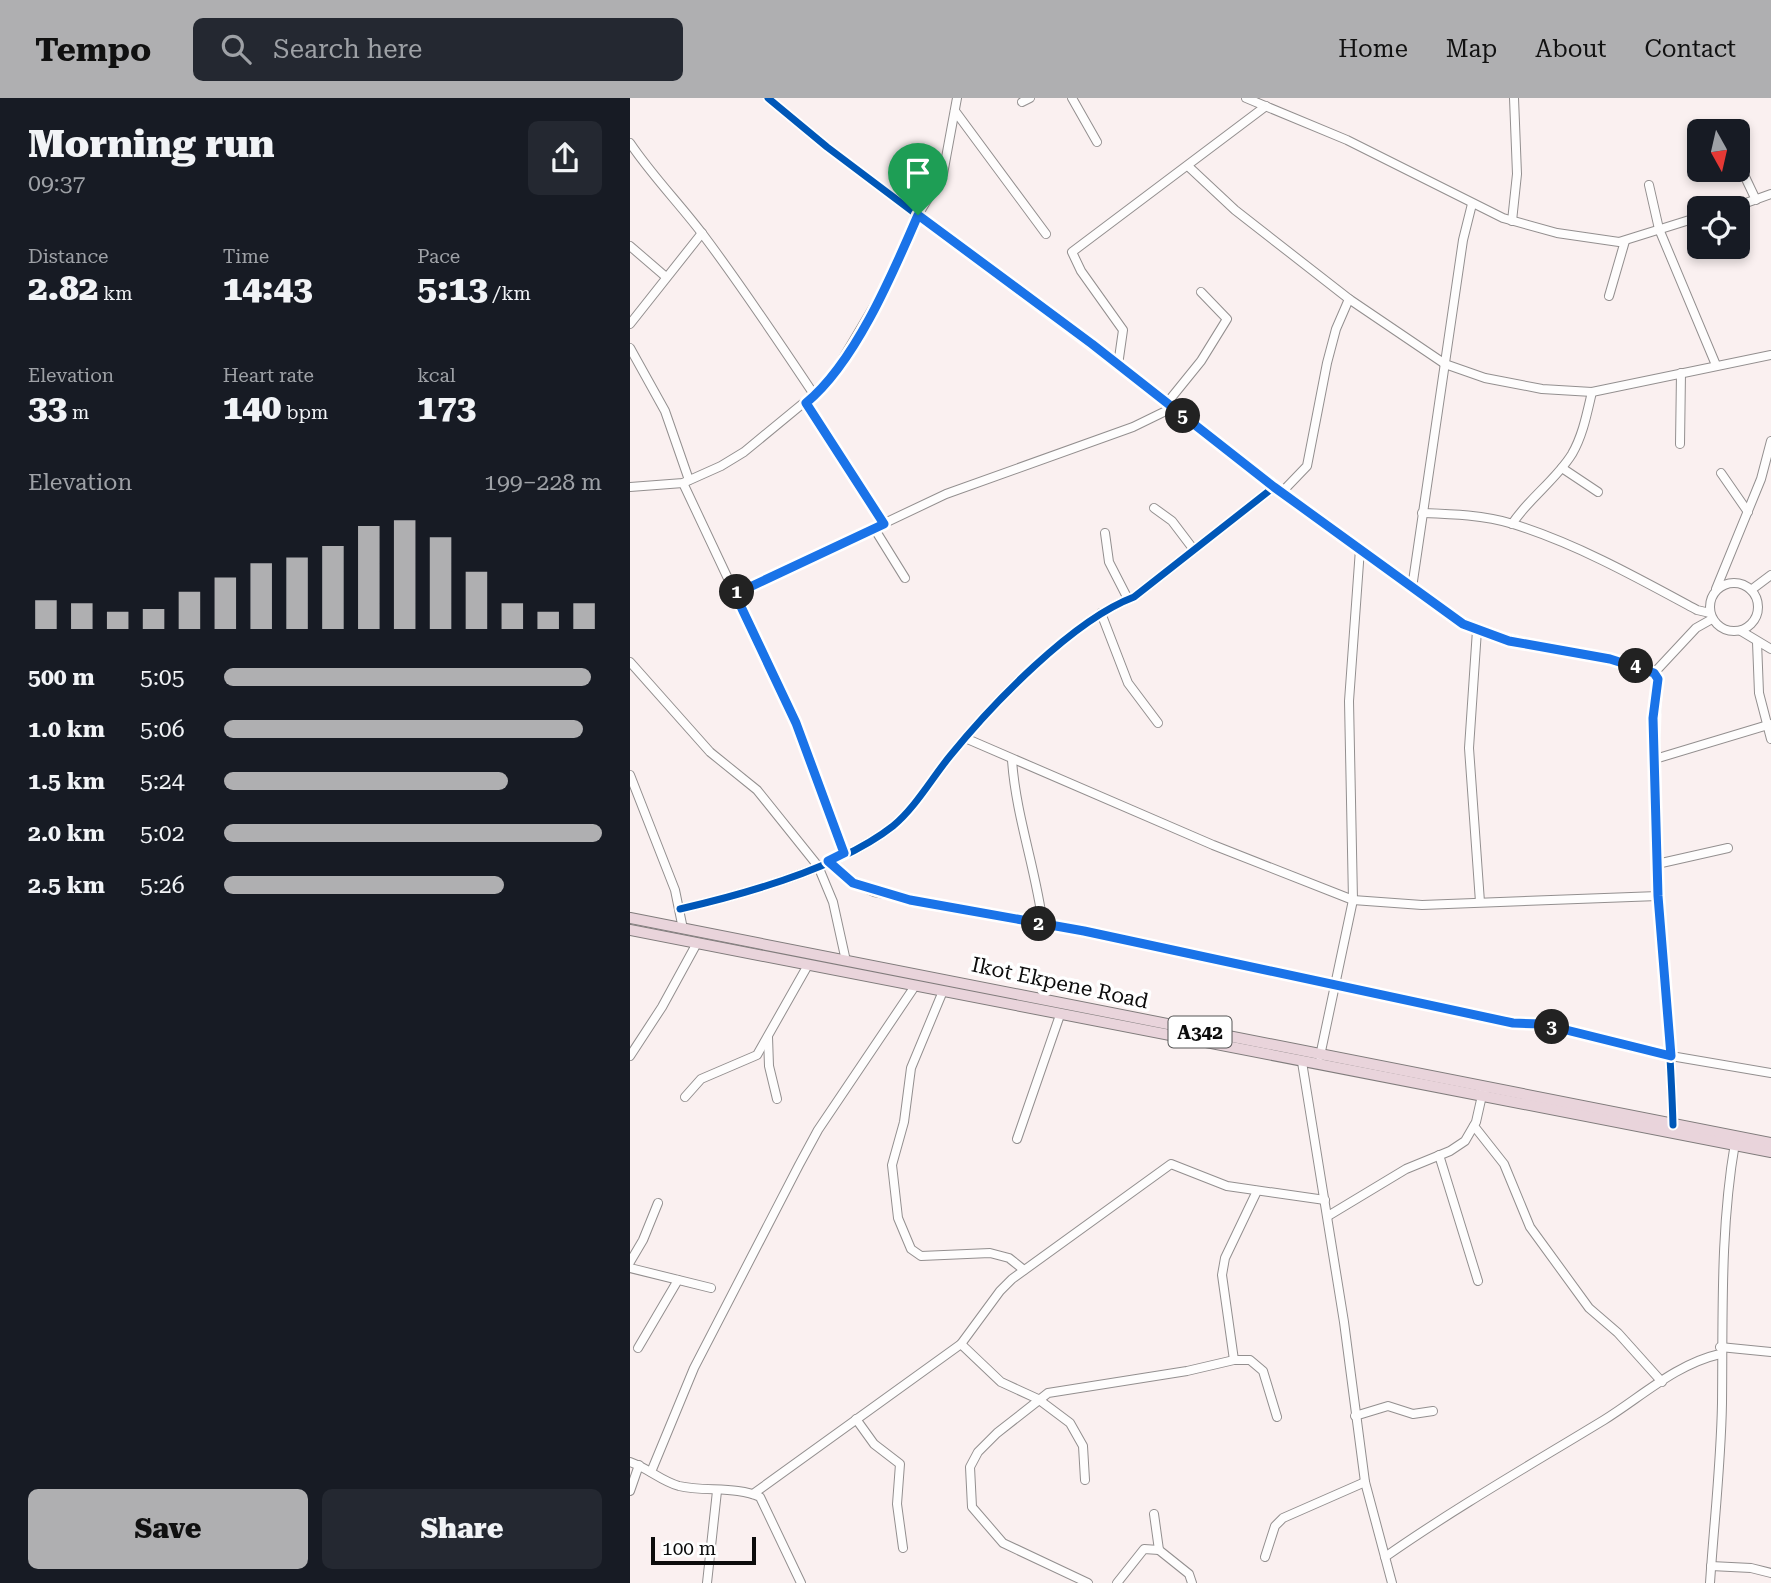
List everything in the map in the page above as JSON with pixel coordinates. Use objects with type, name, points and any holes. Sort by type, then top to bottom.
[{"type":"highway","name":"Ikot Ekpene Road","points":[[630,918],[1320,1056],[1483,1092],[1736,1141],[1771,1143]]},
{"type":"highway","name":"Ikot Ekpene Road","points":[[630,930],[1302,1062],[1673,1125],[1771,1152]]},
{"type":"street","points":[[768,98],[827,148],[1412,588],[1477,630],[1509,641],[1610,659],[1654,673],[1658,679],[1653,718],[1658,896],[1671,1056],[1673,1125]]},
{"type":"street","points":[[630,487],[686,481],[729,462],[815,396],[829,382],[886,286],[918,215],[943,174],[957,98]]},
{"type":"street","points":[[1072,98],[1097,142]]},
{"type":"street","points":[[1246,98],[1348,140],[1472,204],[1512,221],[1557,233],[1625,241],[1687,221]]},
{"type":"street","points":[[1512,221],[1517,173],[1514,98]]},
{"type":"street","points":[[1118,365],[1123,330],[1081,271],[1072,252],[1189,167],[1266,106]]},
{"type":"street","points":[[955,111],[1046,233]]},
{"type":"street","points":[[630,143],[656,181],[702,233],[815,396]]},
{"type":"street","points":[[1189,167],[1235,210],[1349,299],[1445,364],[1511,384],[1592,392],[1771,355]]},
{"type":"street","points":[[1747,182],[1756,200]]},
{"type":"street","points":[[1649,185],[1659,229],[1716,365]]},
{"type":"street","points":[[1750,202],[1771,194]]},
{"type":"street","points":[[1412,588],[1463,240],[1472,204]]},
{"type":"street","points":[[630,324],[702,233]]},
{"type":"street","points":[[1609,296],[1625,241]]},
{"type":"street","points":[[630,246],[666,278]]},
{"type":"street","points":[[735,594],[946,494],[1133,427],[1170,406],[1227,319],[1201,292]]},
{"type":"street","points":[[680,909],[739,894],[818,866],[875,838],[901,819],[965,738],[1032,671],[1101,613],[1116,602],[1128,599],[1307,466],[1327,363],[1336,329],[1349,299]]},
{"type":"street","points":[[630,348],[665,411],[686,481],[735,594],[796,723],[844,853]]},
{"type":"street","points":[[1680,443],[1681,373]]},
{"type":"street","points":[[1512,524],[1524,506],[1562,468],[1580,437],[1592,392]]},
{"type":"street","points":[[806,403],[884,524]]},
{"type":"street","points":[[1654,673],[1696,628],[1711,616],[1716,589],[1748,512],[1771,442]]},
{"type":"street","points":[[1562,468],[1598,492]]},
{"type":"street","points":[[1721,473],[1748,512]]},
{"type":"street","points":[[1154,508],[1172,521],[1194,550]]},
{"type":"street","points":[[1422,513],[1464,515],[1512,524],[1622,570],[1711,616],[1728,631],[1741,631],[1751,625],[1758,614],[1758,601],[1751,590],[1734,583],[1716,589]]},
{"type":"street","points":[[874,528],[905,578]]},
{"type":"street","points":[[1105,533],[1109,562],[1128,599]]},
{"type":"street","points":[[1320,1056],[1353,900],[1349,701],[1360,549]]},
{"type":"street","points":[[1751,590],[1771,575]]},
{"type":"street","points":[[1101,613],[1125,677],[1158,723]]},
{"type":"street","points":[[1477,630],[1469,748],[1480,902]]},
{"type":"street","points":[[1741,631],[1771,649]]},
{"type":"street","points":[[1757,642],[1759,693],[1770,724],[1771,739]]},
{"type":"street","points":[[630,662],[710,752],[757,790],[818,866],[832,902],[846,961]]},
{"type":"street","points":[[1655,759],[1770,724]]},
{"type":"street","points":[[965,738],[1012,760],[1353,900],[1422,905],[1658,896]]},
{"type":"street","points":[[1012,760],[1015,795],[1039,893],[1043,925]]},
{"type":"street","points":[[630,775],[633,792],[680,909],[683,929]]},
{"type":"street","points":[[1657,864],[1728,849]]},
{"type":"street","points":[[828,861],[853,883],[874,892],[1513,1023],[1542,1024],[1671,1056],[1771,1073]]},
{"type":"street","points":[[630,1056],[662,1007],[697,943]]},
{"type":"street","points":[[685,1097],[701,1079],[757,1055],[808,965]]},
{"type":"street","points":[[651,1472],[694,1368],[799,1165],[832,1109],[915,986]]},
{"type":"street","points":[[943,991],[911,1068],[904,1122],[892,1165],[898,1218],[911,1249],[921,1256],[990,1253],[1009,1258],[1024,1270]]},
{"type":"street","points":[[1017,1139],[1060,1014]]},
{"type":"street","points":[[768,1036],[769,1066],[777,1099]]},
{"type":"street","points":[[1302,1062],[1328,1216],[1365,1482],[1392,1583]]},
{"type":"street","points":[[1328,1216],[1406,1169],[1465,1141],[1474,1126],[1483,1092]]},
{"type":"street","points":[[1474,1126],[1504,1164],[1530,1227],[1580,1297],[1662,1382]]},
{"type":"street","points":[[1710,1583],[1722,1402],[1720,1350],[1726,1214],[1736,1141]]},
{"type":"street","points":[[1439,1155],[1478,1281]]},
{"type":"street","points":[[753,1494],[961,1343],[1000,1291],[1024,1270],[1171,1164],[1227,1186],[1325,1200]]},
{"type":"street","points":[[1234,1360],[1222,1275],[1224,1258],[1257,1191]]},
{"type":"street","points":[[630,1262],[643,1240],[658,1203]]},
{"type":"street","points":[[630,1268],[711,1288]]},
{"type":"street","points":[[638,1348],[678,1280]]},
{"type":"street","points":[[961,1343],[1001,1382],[1038,1399],[1070,1423],[1083,1446],[1085,1480]]},
{"type":"street","points":[[1385,1557],[1437,1520],[1696,1361],[1720,1350],[1771,1352]]},
{"type":"street","points":[[1088,1583],[1003,1543],[972,1507],[970,1467],[978,1452],[1038,1399],[1048,1393],[1187,1371],[1234,1360],[1250,1360],[1263,1371],[1277,1418]]},
{"type":"street","points":[[1355,1416],[1388,1406],[1413,1414],[1433,1411]]},
{"type":"street","points":[[856,1419],[874,1444],[900,1464],[897,1504],[903,1548]]},
{"type":"street","points":[[630,1491],[634,1464],[667,1482],[753,1494],[766,1505],[801,1583]]},
{"type":"street","points":[[1265,1557],[1275,1526],[1283,1518],[1365,1482]]},
{"type":"street","points":[[707,1583],[717,1491]]},
{"type":"street","points":[[1154,1514],[1159,1550]]},
{"type":"street","points":[[1117,1583],[1143,1549],[1159,1550],[1189,1574],[1192,1583]]},
{"type":"street","points":[[1711,1566],[1751,1568],[1771,1573]]},
{"type":"cycle path","points":[[768,98],[827,147],[1441,610],[1492,634],[1600,657],[1654,673],[1658,679],[1655,735],[1657,847],[1673,1125]]},
{"type":"cycle path","points":[[680,909],[791,877],[872,841],[901,819],[967,735],[1035,666],[1085,624],[1134,597],[1274,487]]},
{"type":"route","points":[[918,215],[1077,336],[1092,344],[1274,487],[1463,624],[1509,641],[1610,659],[1654,673],[1658,679],[1653,718],[1658,896],[1671,1056],[1542,1024],[1513,1023],[1337,984],[1336,986],[1181,954],[1084,931],[874,892],[853,883],[828,861],[844,853],[796,723],[735,594],[884,524],[806,403],[822,390],[834,374],[886,286],[918,215]]}]
